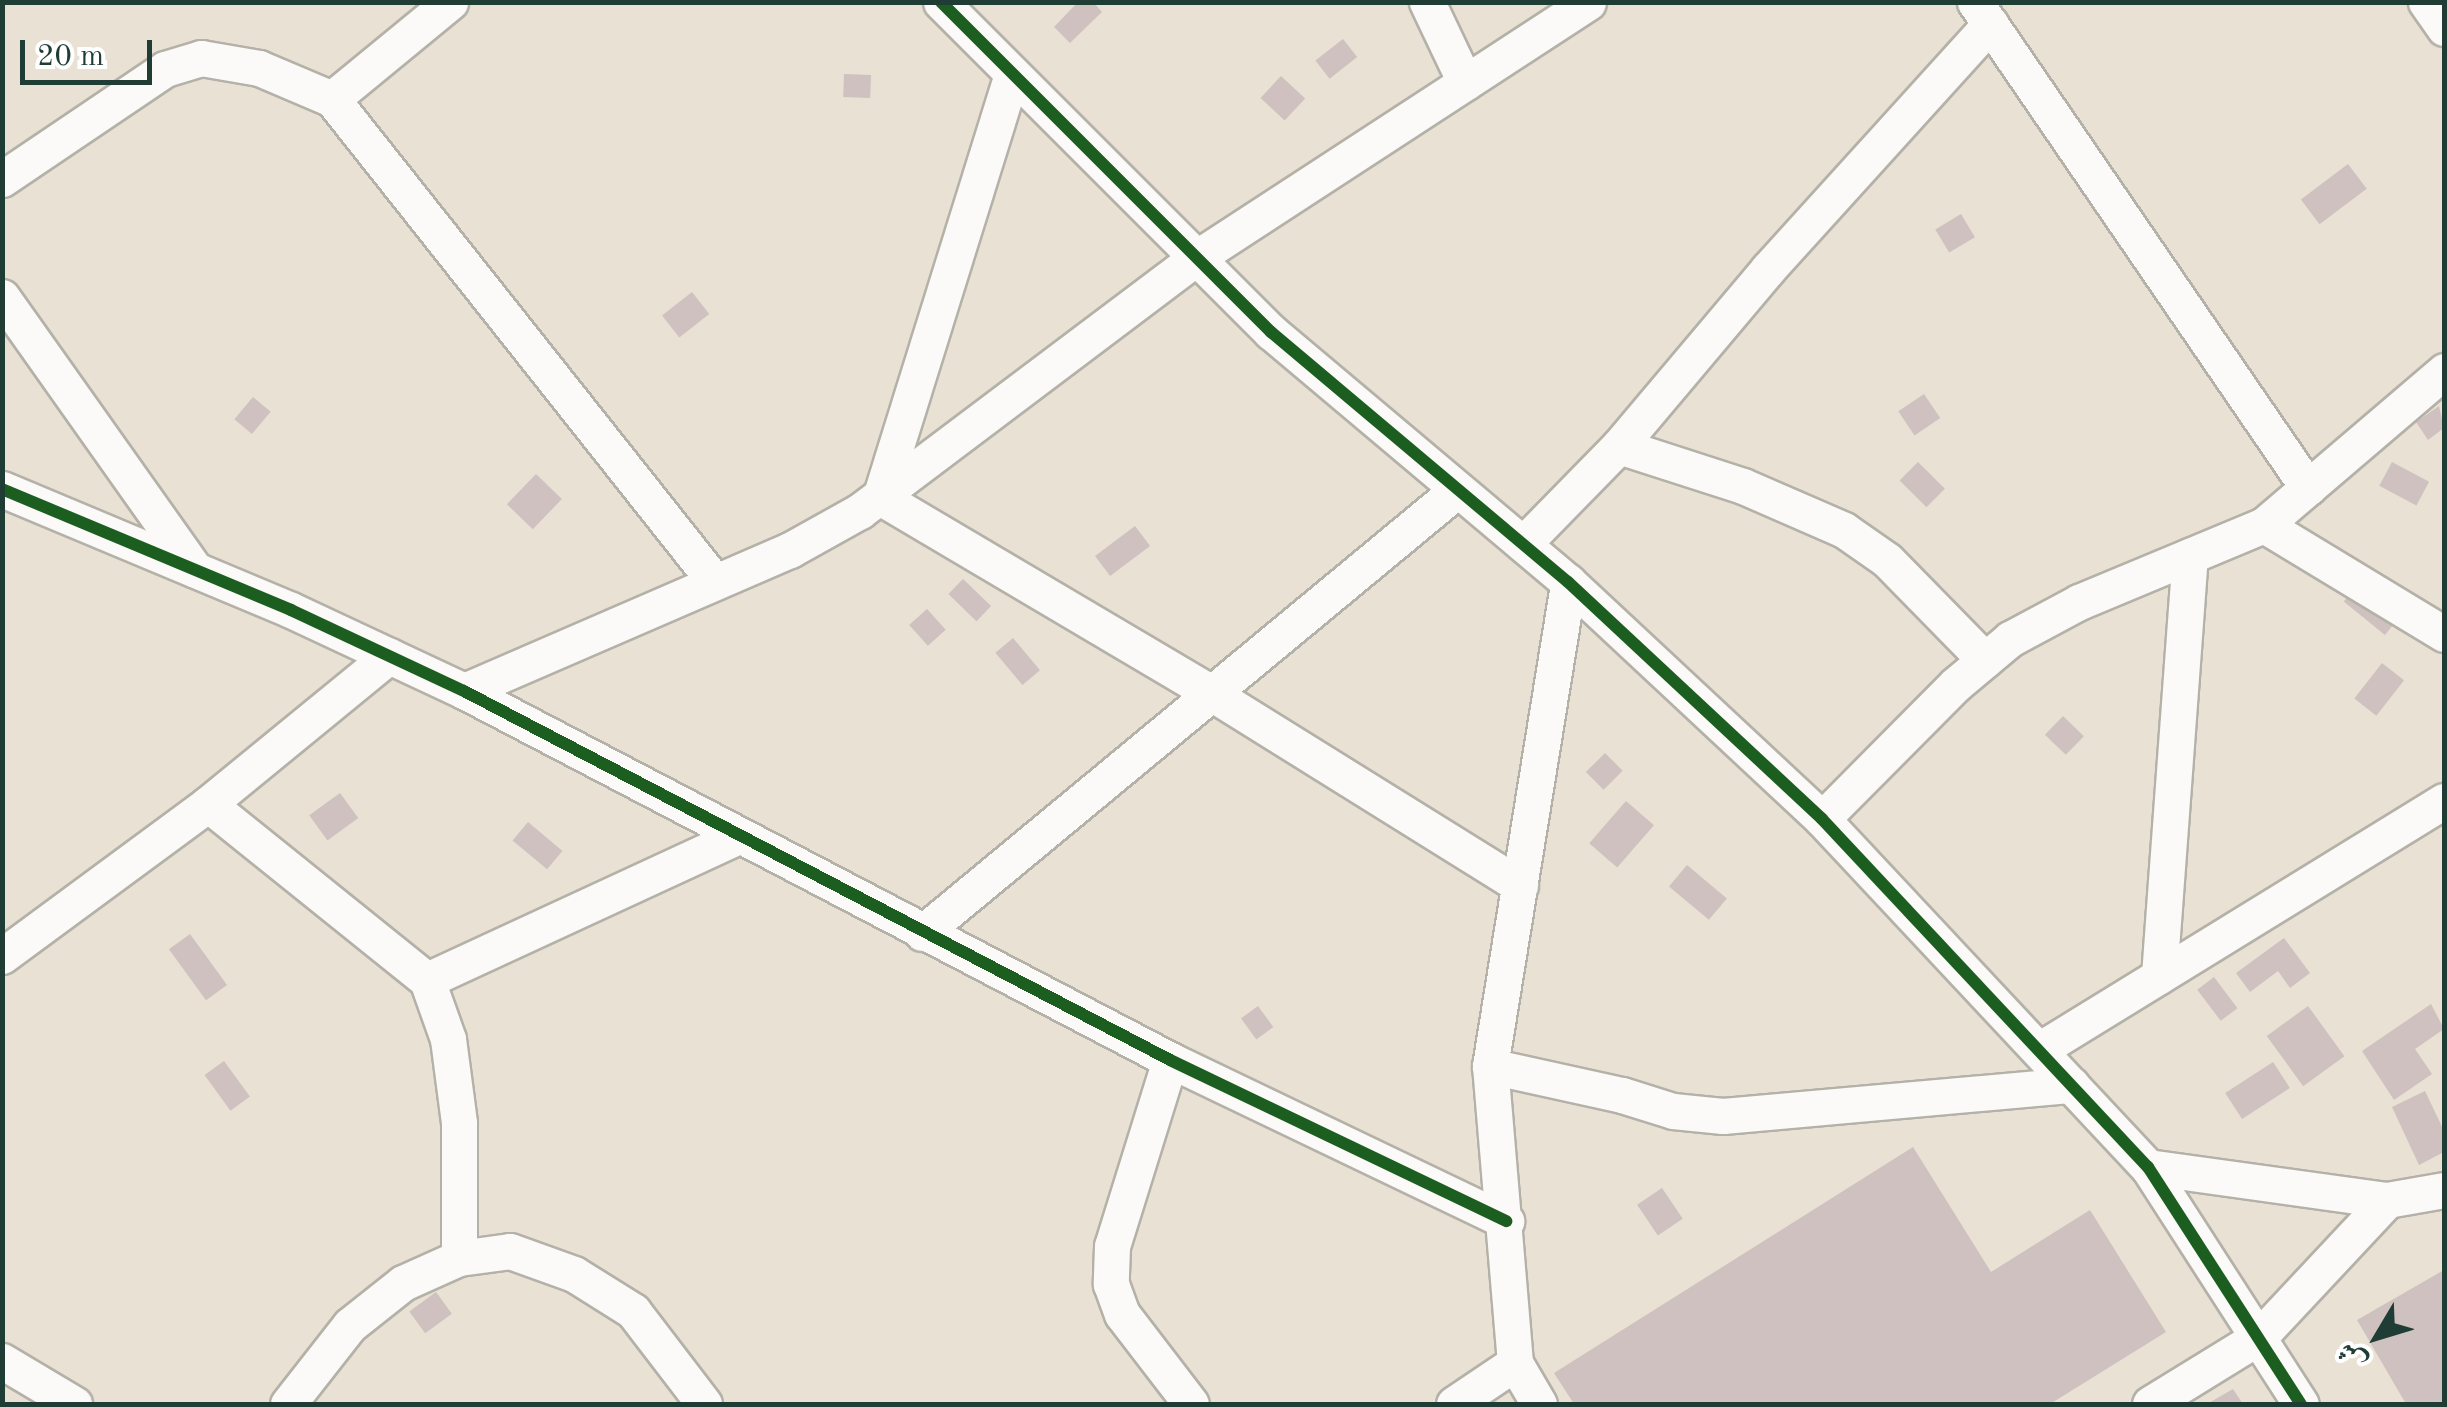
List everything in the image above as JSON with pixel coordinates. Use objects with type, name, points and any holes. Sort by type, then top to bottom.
[{"type":"street","points":[[332,99],[450,2]]},
{"type":"street","points":[[941,2],[1271,332],[1568,582],[1822,819],[2148,1167],[2302,1404]]},
{"type":"street","points":[[1426,2],[1465,82]]},
{"type":"street","points":[[464,691],[790,550],[880,497],[1196,258],[1588,2]]},
{"type":"street","points":[[2426,2],[2444,28]]},
{"type":"street","points":[[1523,544],[1619,446],[1983,13],[2308,488]]},
{"type":"street","points":[[2,178],[165,68],[201,58],[259,68],[332,99],[715,582]]},
{"type":"street","points":[[880,497],[1012,74]]},
{"type":"street","points":[[2,297],[196,570]]},
{"type":"street","points":[[1822,819],[2010,639],[2079,602],[2264,525],[2444,371]]},
{"type":"street","points":[[1619,446],[1743,486],[1844,530],[1886,560],[1985,660]]},
{"type":"street","points":[[2,489],[196,570],[464,691],[1170,1060],[1506,1220]]},
{"type":"street","points":[[922,933],[1456,491]]},
{"type":"street","points":[[880,497],[1211,693],[1520,885]]},
{"type":"street","points":[[2264,525],[2444,634]]},
{"type":"street","points":[[2159,976],[2190,556]]},
{"type":"street","points":[[1539,1404],[1515,1362],[1490,1066],[1568,582]]},
{"type":"street","points":[[2,956],[208,804],[389,656]]},
{"type":"street","points":[[2039,1050],[2444,801]]},
{"type":"street","points":[[208,804],[427,980],[448,1039],[459,1123],[459,1258]]},
{"type":"street","points":[[427,980],[738,836]]},
{"type":"street","points":[[1170,1060],[1112,1246],[1111,1284],[1122,1314],[1191,1404]]},
{"type":"street","points":[[1490,1066],[1622,1095],[1673,1111],[1723,1116],[2072,1085]]},
{"type":"street","points":[[2148,1167],[2386,1200],[2444,1190]]},
{"type":"street","points":[[2150,1404],[2260,1336],[2386,1200]]},
{"type":"street","points":[[288,1404],[350,1325],[403,1283],[459,1258],[510,1251],[574,1274],[633,1312],[704,1404]]},
{"type":"street","points":[[2,1361],[74,1404]]},
{"type":"street","points":[[1454,1404],[1515,1362]]},
{"type":"building","points":[[1078,2],[1093,2],[1102,12],[1070,43],[1054,27]]},
{"type":"building","points":[[1343,39],[1357,57],[1330,79],[1315,61]]},
{"type":"building","points":[[844,74],[871,75],[870,98],[843,97]]},
{"type":"building","points":[[1281,76],[1305,99],[1285,120],[1261,98]]},
{"type":"building","points":[[2348,164],[2367,189],[2320,224],[2301,200]]},
{"type":"building","points":[[1961,214],[1975,237],[1949,253],[1935,229]]},
{"type":"building","points":[[692,292],[709,314],[679,337],[662,315]]},
{"type":"building","points":[[1924,394],[1940,418],[1915,435],[1898,411]]},
{"type":"building","points":[[253,397],[271,412],[252,434],[234,419]]},
{"type":"building","points":[[2439,406],[2444,428],[2428,440],[2416,422]]},
{"type":"building","points":[[1918,462],[1945,489],[1926,507],[1900,480]]},
{"type":"building","points":[[2392,462],[2429,482],[2416,506],[2379,486]]},
{"type":"building","points":[[536,474],[562,499],[533,529],[507,504]]},
{"type":"building","points":[[1135,526],[1150,546],[1110,576],[1095,556]]},
{"type":"building","points":[[963,579],[991,606],[976,621],[948,594]]},
{"type":"building","points":[[2362,579],[2403,612],[2385,635],[2344,602]]},
{"type":"building","points":[[927,609],[946,630],[928,646],[909,625]]},
{"type":"building","points":[[1013,638],[1040,670],[1022,685],[995,653]]},
{"type":"building","points":[[2382,663],[2404,680],[2376,716],[2354,698]]},
{"type":"building","points":[[2063,716],[2084,736],[2066,755],[2045,735]]},
{"type":"building","points":[[1605,753],[1623,771],[1604,790],[1586,772]]},
{"type":"building","points":[[340,793],[358,818],[327,840],[309,815]]},
{"type":"building","points":[[1626,801],[1654,825],[1617,868],[1589,843]]},
{"type":"building","points":[[528,822],[562,851],[547,869],[513,840]]},
{"type":"building","points":[[1687,865],[1727,898],[1709,920],[1669,886]]},
{"type":"building","points":[[190,934],[227,985],[206,1000],[169,949]]},
{"type":"building","points":[[2284,938],[2310,973],[2290,988],[2278,971],[2250,992],[2236,973]]},
{"type":"building","points":[[2214,977],[2237,1008],[2221,1021],[2197,990]]},
{"type":"building","points":[[2431,1004],[2444,1029],[2415,1049],[2432,1074],[2394,1100],[2362,1051]]},
{"type":"building","points":[[1258,1006],[1273,1027],[1256,1039],[1241,1018]]},
{"type":"building","points":[[2308,1006],[2344,1056],[2303,1086],[2267,1036]]},
{"type":"building","points":[[224,1061],[250,1097],[230,1111],[205,1075]]},
{"type":"building","points":[[2273,1062],[2290,1088],[2242,1119],[2225,1093]]},
{"type":"building","points":[[2425,1091],[2444,1131],[2444,1152],[2419,1165],[2392,1107]]},
{"type":"building","points":[[1913,1147],[1991,1272],[2090,1210],[2166,1332],[2050,1404],[1574,1404],[1554,1373]]},
{"type":"building","points":[[1662,1188],[1683,1219],[1658,1235],[1637,1205]]},
{"type":"building","points":[[2444,1270],[2444,1404],[2406,1404],[2357,1320]]},
{"type":"building","points":[[436,1292],[452,1314],[425,1333],[409,1311]]},
{"type":"building","points":[[2233,1389],[2243,1404],[2207,1404]]},
{"type":"cycle path","points":[[941,2],[1271,332],[1568,582],[1822,819],[2148,1167],[2301,1404]]},
{"type":"cycle path","points":[[2,489],[291,610],[464,691],[1170,1060],[1506,1221]]}]
